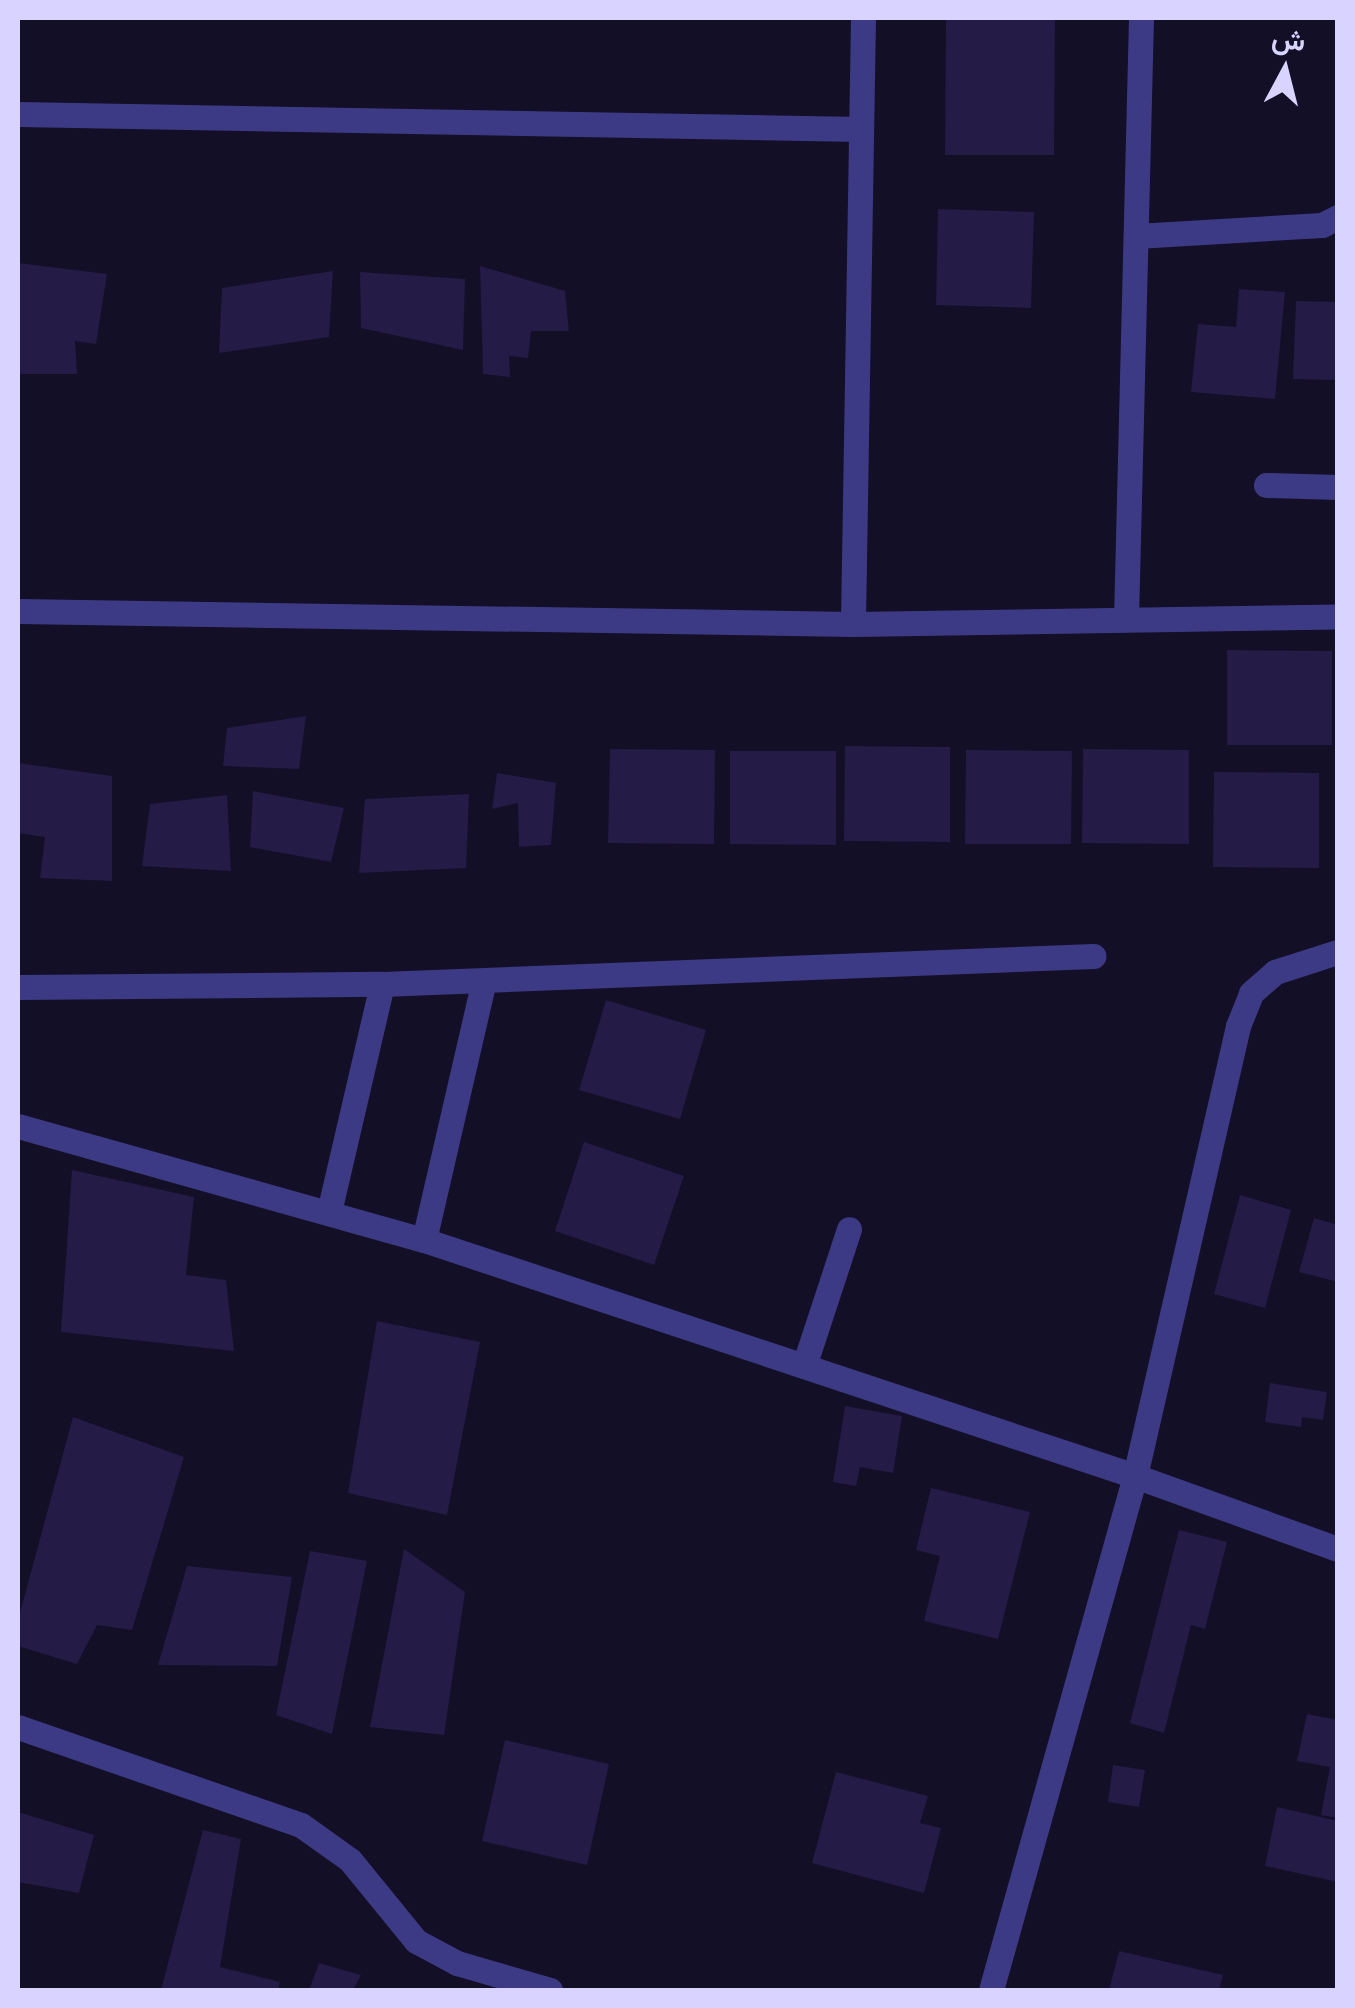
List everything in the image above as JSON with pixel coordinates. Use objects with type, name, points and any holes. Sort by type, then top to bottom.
[{"type":"street","points":[[853,624],[863,18]]},
{"type":"street","points":[[1126,620],[1141,18]]},
{"type":"street","points":[[18,114],[861,128]]},
{"type":"street","points":[[1136,236],[1322,225],[1338,217]]},
{"type":"street","points":[[1266,485],[1338,487]]},
{"type":"street","points":[[18,611],[853,624],[1338,616]]},
{"type":"street","points":[[991,1990],[1135,1476],[1238,1026],[1252,994],[1275,972],[1337,951]]},
{"type":"street","points":[[18,988],[382,984],[1093,956]]},
{"type":"street","points":[[424,1240],[484,980]]},
{"type":"street","points":[[328,1212],[382,984]]},
{"type":"street","points":[[18,1126],[424,1240],[1135,1476],[1338,1549]]},
{"type":"street","points":[[804,1366],[849,1228]]},
{"type":"street","points":[[18,1727],[301,1825],[350,1860],[416,1940],[457,1963],[550,1990]]},
{"type":"building","points":[[946,18],[1055,18],[1054,155],[945,155]]},
{"type":"building","points":[[938,209],[1034,212],[1031,308],[936,305]]},
{"type":"building","points":[[18,263],[107,274],[96,344],[75,341],[77,374],[18,374]]},
{"type":"building","points":[[480,266],[565,291],[569,331],[531,331],[528,358],[509,356],[510,377],[483,374]]},
{"type":"building","points":[[333,271],[329,337],[219,353],[222,288]]},
{"type":"building","points":[[360,272],[465,279],[463,350],[361,328]]},
{"type":"building","points":[[1239,289],[1285,292],[1275,399],[1191,392],[1198,324],[1236,327]]},
{"type":"building","points":[[1296,301],[1338,302],[1338,380],[1293,379]]},
{"type":"building","points":[[1227,650],[1332,651],[1332,745],[1227,745]]},
{"type":"building","points":[[306,716],[299,769],[223,766],[227,728]]},
{"type":"building","points":[[845,746],[950,747],[950,842],[844,841]]},
{"type":"building","points":[[610,749],[715,750],[714,844],[608,843]]},
{"type":"building","points":[[1083,749],[1189,750],[1189,844],[1082,843]]},
{"type":"building","points":[[966,750],[1072,751],[1071,844],[965,844]]},
{"type":"building","points":[[730,751],[836,751],[836,845],[730,844]]},
{"type":"building","points":[[18,763],[112,776],[112,881],[40,878],[45,837],[18,833]]},
{"type":"building","points":[[1214,772],[1319,773],[1319,868],[1213,867]]},
{"type":"building","points":[[497,773],[556,783],[551,845],[519,847],[518,803],[492,809]]},
{"type":"building","points":[[253,791],[344,808],[331,862],[250,847]]},
{"type":"building","points":[[469,794],[466,868],[359,873],[365,799]]},
{"type":"building","points":[[227,795],[231,871],[142,866],[150,804]]},
{"type":"building","points":[[606,1000],[706,1030],[680,1119],[579,1090]]},
{"type":"building","points":[[584,1142],[684,1176],[654,1265],[555,1231]]},
{"type":"building","points":[[72,1170],[194,1197],[186,1275],[226,1280],[234,1351],[61,1332]]},
{"type":"building","points":[[1240,1195],[1291,1210],[1265,1308],[1214,1294]]},
{"type":"building","points":[[1314,1218],[1338,1225],[1338,1282],[1299,1272]]},
{"type":"building","points":[[377,1321],[480,1342],[447,1515],[348,1493]]},
{"type":"building","points":[[1270,1383],[1327,1392],[1323,1420],[1302,1417],[1301,1427],[1265,1422]]},
{"type":"building","points":[[845,1406],[902,1416],[893,1473],[860,1467],[856,1486],[833,1482]]},
{"type":"building","points":[[73,1417],[184,1457],[132,1630],[97,1625],[77,1664],[18,1646],[18,1620]]},
{"type":"building","points":[[931,1488],[1030,1512],[998,1639],[924,1621],[940,1556],[916,1550]]},
{"type":"building","points":[[1179,1530],[1227,1542],[1205,1629],[1191,1625],[1164,1733],[1130,1723]]},
{"type":"building","points":[[404,1549],[465,1592],[444,1735],[370,1727]]},
{"type":"building","points":[[310,1551],[367,1561],[332,1734],[276,1715]]},
{"type":"building","points":[[187,1566],[292,1577],[277,1666],[158,1665]]},
{"type":"building","points":[[1307,1714],[1338,1720],[1338,1818],[1321,1815],[1330,1767],[1297,1761]]},
{"type":"building","points":[[505,1740],[609,1764],[587,1865],[482,1841]]},
{"type":"building","points":[[1113,1765],[1145,1770],[1139,1807],[1108,1802]]},
{"type":"building","points":[[836,1772],[928,1796],[920,1823],[941,1828],[924,1893],[812,1863]]},
{"type":"building","points":[[1277,1807],[1338,1821],[1338,1882],[1265,1866]]},
{"type":"building","points":[[18,1812],[94,1835],[79,1893],[18,1882]]},
{"type":"building","points":[[203,1830],[241,1839],[220,1967],[280,1982],[278,1990],[161,1990]]},
{"type":"building","points":[[1119,1951],[1223,1975],[1219,1990],[1109,1990]]},
{"type":"building","points":[[319,1963],[361,1975],[353,1990],[309,1990]]}]
